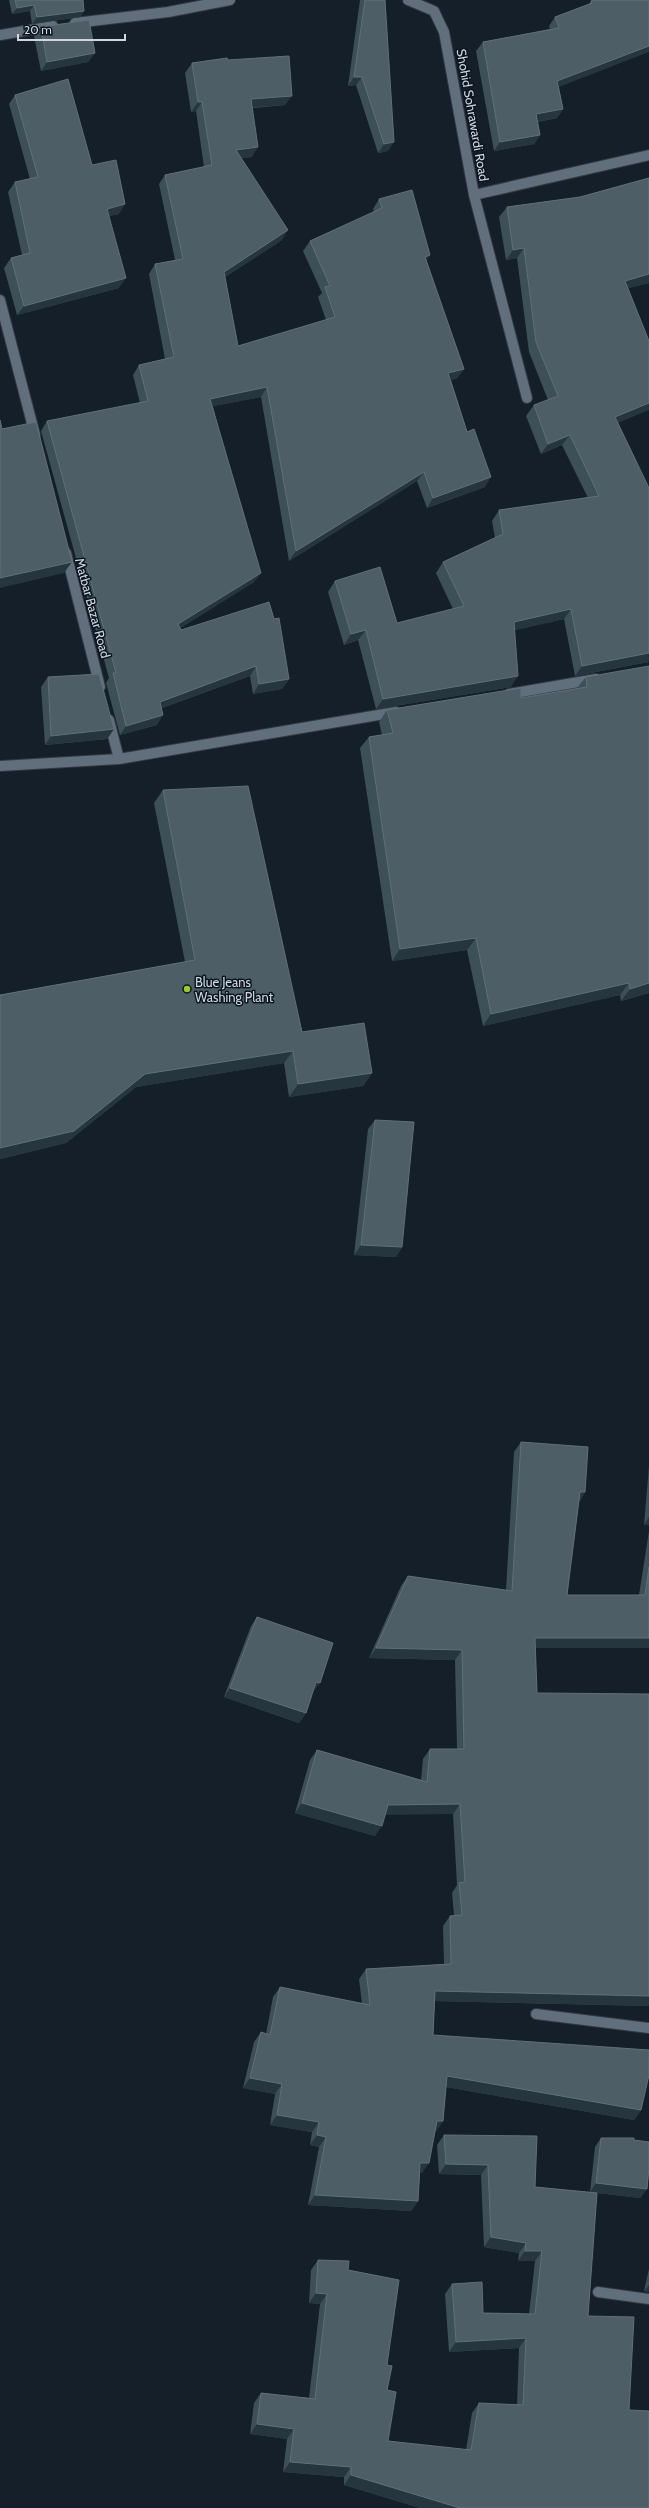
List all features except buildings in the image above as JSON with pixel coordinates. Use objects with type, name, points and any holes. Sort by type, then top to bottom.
[{"type":"street","points":[[0,35],[72,23],[168,12],[230,0]]},
{"type":"street","name":"Shohid Sohrawardi Road","points":[[408,0],[434,11],[444,32],[474,195],[649,155]]},
{"type":"street","points":[[474,195],[527,398]]},
{"type":"street","points":[[0,300],[38,446]]},
{"type":"street","name":"Matbar Bazar Road","points":[[63,545],[103,698]]},
{"type":"street","points":[[501,695],[610,677]]},
{"type":"street","points":[[0,766],[119,758],[407,710]]},
{"type":"street","points":[[107,713],[119,758]]},
{"type":"street","points":[[536,2014],[649,2028]]},
{"type":"street","points":[[598,2292],[649,2299]]},
{"type":"place","name":"Blue Jeans Washing Plant","points":[[187,989]]}]
